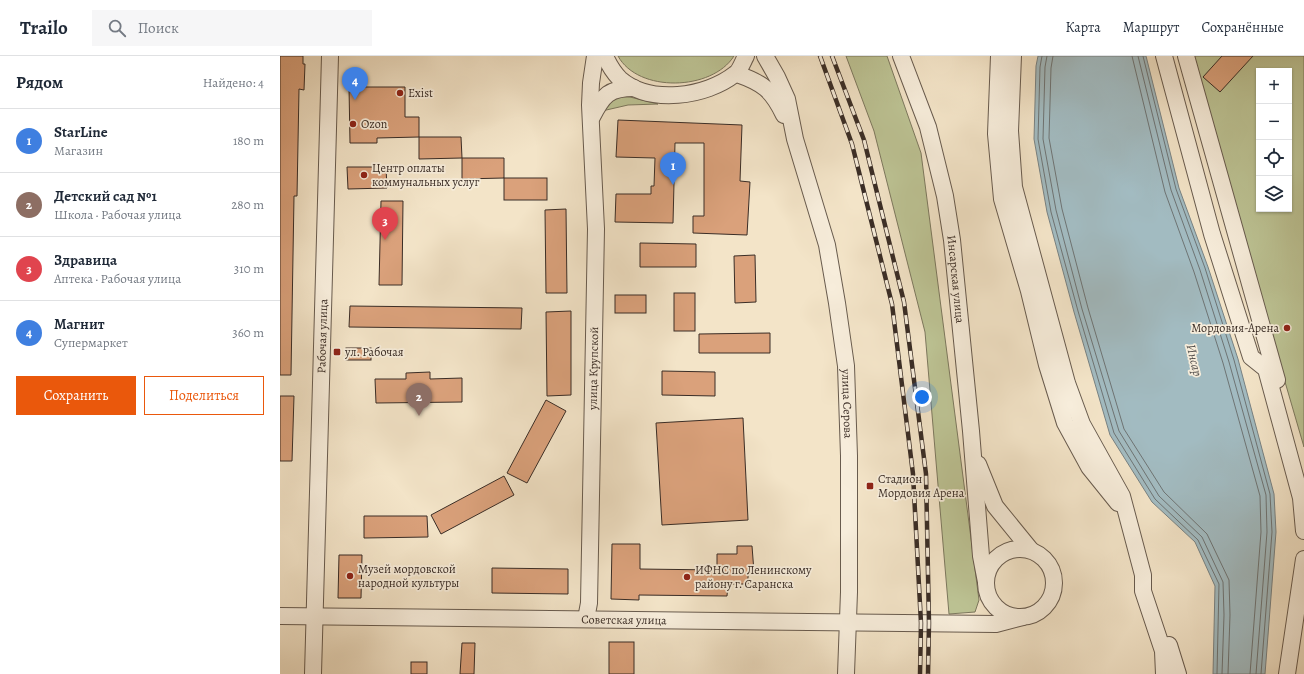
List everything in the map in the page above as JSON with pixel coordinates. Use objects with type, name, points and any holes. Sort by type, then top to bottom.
[{"type":"street","name":"Рабочая улица","points":[[313,674],[330,56]]},
{"type":"street","name":"улица Крупской","points":[[586,619],[589,603],[596,229],[591,83],[595,56]]},
{"type":"street","points":[[605,56],[615,74],[634,88]]},
{"type":"street","points":[[592,117],[606,94],[622,88],[634,88],[663,94],[693,93],[710,88],[737,74],[746,56]]},
{"type":"street","name":"улица Серова","points":[[765,56],[787,99],[795,139],[827,245],[846,366],[849,456],[848,623],[846,674]]},
{"type":"street","name":"Инсарская улица","points":[[901,56],[923,113]]},
{"type":"street","name":"Инсарская улица","points":[[913,56],[923,113],[945,196],[952,240],[972,449],[976,510],[986,586]]},
{"type":"street","points":[[999,56],[996,134],[1002,199],[1029,291],[1047,365],[1065,423],[1089,467],[1127,515]]},
{"type":"street","points":[[1013,56],[1010,132],[1014,187],[1067,384],[1082,424],[1122,496],[1144,575],[1143,591],[1163,651],[1164,674]]},
{"type":"street","points":[[1164,56],[1212,234],[1251,357],[1266,370],[1301,498],[1304,531]]},
{"type":"street","points":[[1186,56],[1304,476]]},
{"type":"street","name":"улица Серова","points":[[737,74],[757,82],[770,92],[776,99],[795,139]]},
{"type":"street","name":"Инсарская улица","points":[[972,449],[995,506],[1030,549]]},
{"type":"street","points":[[969,623],[984,609],[986,586],[988,572],[992,562],[1009,550],[1019,548],[1030,549],[1042,555],[1049,563],[1055,582],[1054,592],[1049,602],[1033,615],[1023,617],[1004,613],[996,607],[986,586]]},
{"type":"street","points":[[1287,674],[1304,559]]},
{"type":"street","points":[[1150,614],[1169,646],[1178,674]]},
{"type":"street","name":"Советская улица","points":[[280,616],[996,624],[1023,617]]},
{"type":"green space","points":[[618,56],[734,56],[724,68],[709,76],[693,81],[675,83],[641,77],[628,68]]},
{"type":"green space","points":[[846,56],[887,56],[921,153],[979,600],[975,612],[949,614],[925,332],[874,131]]},
{"type":"green space","name":"Мордовия-Арена","points":[[1190,56],[1304,56],[1304,447]]},
{"type":"green space","points":[[616,96],[630,97],[658,104],[628,105],[602,111]]},
{"type":"water","name":"Инсар","points":[[1038,56],[1146,56],[1179,188],[1208,267],[1238,359],[1274,494],[1276,532],[1265,674],[1213,674],[1215,586],[1195,542],[1152,502],[1110,435],[1074,312],[1047,212],[1034,139],[1036,66]]},
{"type":"building","points":[[280,56],[303,56],[303,64],[305,64],[304,90],[299,89],[297,196],[294,196],[291,375],[280,375]]},
{"type":"building","points":[[1222,56],[1253,56],[1220,92],[1203,77]]},
{"type":"building","points":[[349,87],[405,87],[405,117],[419,117],[419,137],[377,138],[377,143],[350,143]]},
{"type":"building","points":[[618,120],[742,125],[740,181],[750,182],[747,235],[693,233],[693,216],[704,216],[704,143],[675,143],[673,223],[615,222],[616,194],[651,194],[651,186],[654,186],[655,158],[616,157]]},
{"type":"building","points":[[419,137],[461,137],[462,158],[419,159]]},
{"type":"building","points":[[462,158],[504,158],[504,178],[462,179]]},
{"type":"building","points":[[347,167],[386,167],[387,188],[348,189]]},
{"type":"building","points":[[504,178],[547,178],[547,200],[504,200]]},
{"type":"building","points":[[381,201],[403,201],[402,285],[379,285]]},
{"type":"building","points":[[566,209],[567,293],[546,293],[545,210]]},
{"type":"building","points":[[640,243],[696,244],[696,267],[640,267]]},
{"type":"building","points":[[755,255],[756,302],[735,303],[734,256]]},
{"type":"building","points":[[674,293],[695,293],[695,331],[674,331]]},
{"type":"building","points":[[615,295],[646,295],[646,313],[615,313]]},
{"type":"building","points":[[350,306],[522,308],[521,329],[349,327]]},
{"type":"building","points":[[571,311],[571,395],[547,396],[546,312]]},
{"type":"building","points":[[770,333],[770,353],[699,353],[699,334]]},
{"type":"building","points":[[346,348],[371,348],[371,360],[346,360]]},
{"type":"building","points":[[662,371],[715,372],[715,396],[662,395]]},
{"type":"building","points":[[430,372],[430,379],[462,378],[462,402],[376,403],[375,379],[406,379],[406,373]]},
{"type":"building","points":[[280,396],[294,396],[292,461],[280,461]]},
{"type":"building","points":[[546,400],[566,411],[527,483],[507,473]]},
{"type":"building","points":[[743,418],[748,520],[662,525],[656,423]]},
{"type":"building","points":[[504,476],[514,495],[441,534],[431,515]]},
{"type":"building","points":[[364,516],[427,516],[428,537],[364,538]]},
{"type":"building","points":[[612,544],[640,544],[640,569],[717,570],[717,554],[737,554],[737,546],[752,546],[754,572],[748,572],[748,584],[728,584],[727,596],[639,595],[639,600],[611,599]]},
{"type":"building","name":"Музей мордовской народной культуры","points":[[339,555],[362,555],[361,598],[338,598]]},
{"type":"building","points":[[492,568],[568,569],[568,594],[492,593]]},
{"type":"building","points":[[609,642],[634,642],[634,674],[609,674]]},
{"type":"building","points":[[462,643],[475,643],[474,674],[460,674]]},
{"type":"building","points":[[411,662],[427,662],[427,674],[411,674]]},
{"type":"railway","points":[[820,56],[852,144],[892,304],[913,474],[921,623],[920,674]]},
{"type":"railway","points":[[832,56],[864,140],[904,302],[926,474],[929,623],[928,674]]},
{"type":"place","name":"Exist","points":[[400,93]]},
{"type":"place","name":"Магнит","points":[[355,100]]},
{"type":"place","name":"Ozon","points":[[353,124]]},
{"type":"place","name":"Центр оплаты коммунальных услуг","points":[[364,175]]},
{"type":"place","name":"StarLine","points":[[673,185]]},
{"type":"place","name":"Здравица","points":[[385,240]]},
{"type":"place","name":"Мордовия-Арена","points":[[1287,328]]},
{"type":"place","name":"ул. Рабочая","points":[[337,352]]},
{"type":"place","name":"Детский сад №1","points":[[419,416]]},
{"type":"place","name":"Стадион Мордовия Арена","points":[[870,486]]},
{"type":"place","name":"Музей мордовской народной культуры","points":[[350,576]]},
{"type":"place","name":"ИФНС по Ленинскому району г. Саранска","points":[[687,577]]}]
